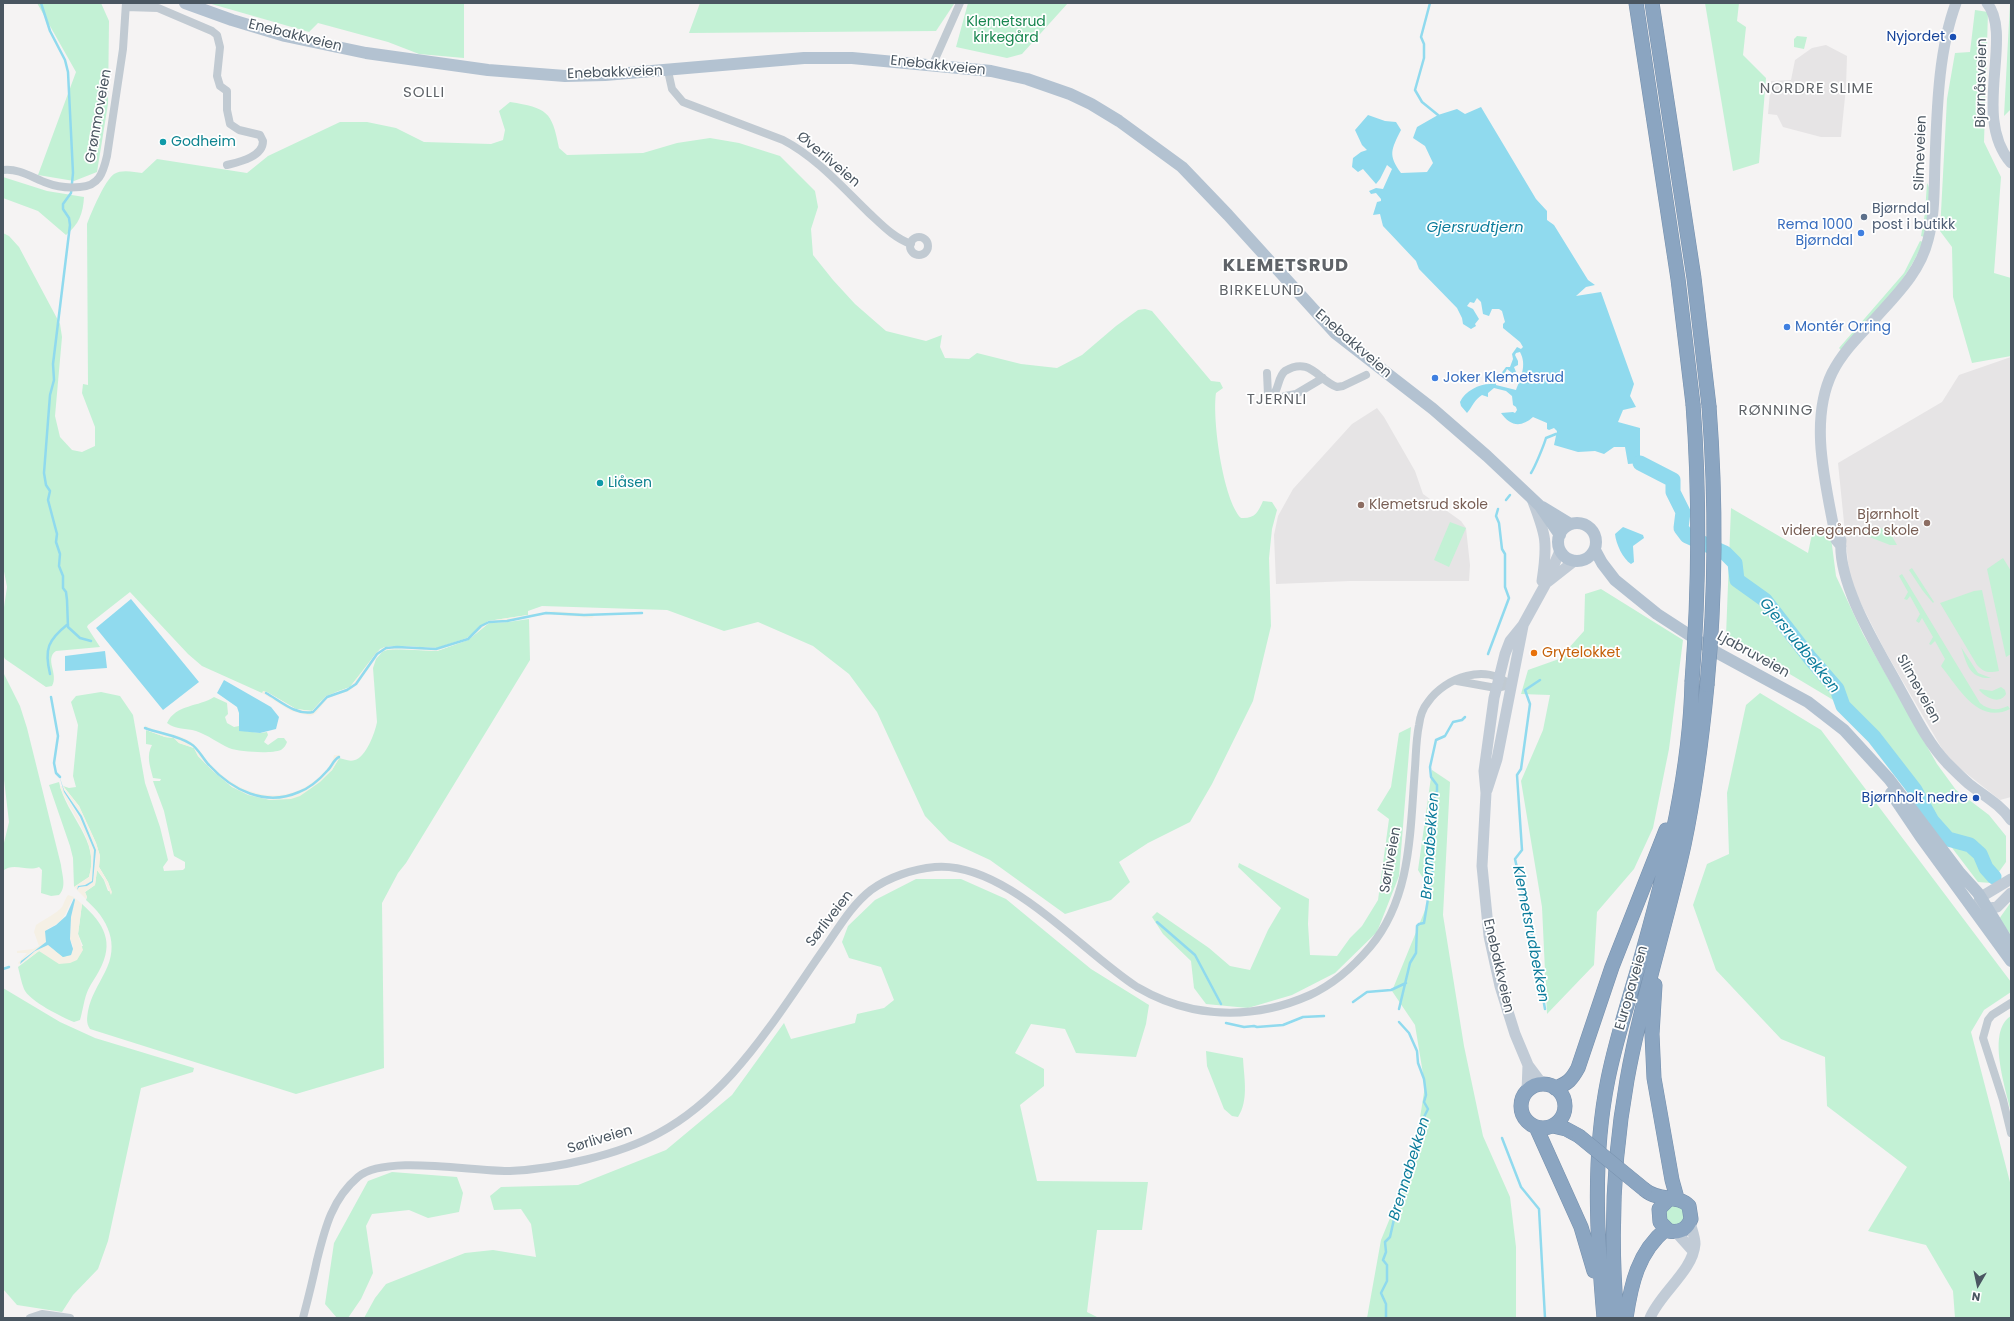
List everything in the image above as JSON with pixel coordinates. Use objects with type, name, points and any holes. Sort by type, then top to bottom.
[{"type":"highway","name":"Europaveien","points":[[1608,1296],[1596,1190],[1603,1109],[1614,1053],[1658,895],[1677,806],[1689,726],[1698,582],[1698,530],[1693,404],[1678,279],[1636,3]]},
{"type":"highway","name":"Europaveien","points":[[1608,1296],[1623,1107],[1638,1028],[1684,843],[1701,741],[1707,685],[1713,598],[1715,538],[1709,406],[1694,278],[1652,3]]},
{"type":"highway","points":[[1564,1110],[1561,1118],[1552,1126],[1545,1128],[1536,1127],[1526,1121],[1521,1112],[1522,1101],[1527,1092],[1535,1086],[1565,1085],[1571,1080],[1578,1068],[1612,967],[1655,854],[1677,806]]},
{"type":"highway","points":[[1659,945],[1652,1053],[1662,1127],[1672,1180],[1673,1199]]},
{"type":"highway","points":[[1549,1086],[1563,1099],[1564,1110],[1578,1135]]},
{"type":"highway","points":[[1552,1126],[1566,1129],[1578,1135],[1646,1191],[1658,1213],[1660,1222],[1671,1230],[1682,1231],[1690,1223],[1691,1210],[1686,1202],[1646,1191]]},
{"type":"highway","points":[[1536,1127],[1581,1227],[1617,1318]]},
{"type":"highway","points":[[1658,1213],[1662,1205],[1673,1199]]},
{"type":"highway","points":[[1626,1318],[1631,1289],[1641,1258],[1653,1240],[1671,1230]]},
{"type":"highway","points":[[1604,1318],[1608,1296]]},
{"type":"main road","name":"Enebakkveien","points":[[185,3],[232,20],[285,36],[344,49],[488,70],[565,76],[612,75],[804,58],[852,58],[933,64],[991,71],[1027,79],[1049,86],[1091,104],[1141,136],[1186,172],[1244,232],[1335,333],[1433,409],[1536,502],[1570,524],[1582,523],[1589,526],[1596,535],[1595,550],[1579,561]]},
{"type":"main road","name":"Enebakkveien","points":[[1536,502],[1560,535],[1558,543],[1560,551]]},
{"type":"main road","points":[[1560,535],[1570,524]]},
{"type":"main road","name":"Ljabruveien","points":[[1595,550],[1602,563],[1615,580]]},
{"type":"main road","points":[[1560,551],[1566,558],[1579,561]]},
{"type":"main road","name":"Ljabruveien","points":[[1579,561],[1615,580],[1657,614],[1714,651],[1813,706],[1844,730],[1890,780],[1960,873],[1981,897],[2011,947]]},
{"type":"main road","name":"Ljabruveien","points":[[1872,761],[1909,820],[2011,961]]},
{"type":"street","points":[[933,64],[960,3]]},
{"type":"street","name":"Slimeveien","points":[[1956,3],[1945,47],[1937,108],[1934,198],[1928,240],[1921,260],[1911,278],[1849,348],[1832,374],[1822,410],[1822,440],[1839,520],[1841,546],[1846,574],[1874,642],[1926,736],[1943,758],[1959,774],[2009,814]]},
{"type":"street","name":"Bjørnåsveien","points":[[1987,3],[1994,14],[1998,31],[1994,114],[1995,131],[2001,149],[2011,163]]},
{"type":"street","points":[[126,5],[158,8],[205,27],[217,35],[220,47],[216,76],[220,86],[227,91],[229,120],[234,128],[260,135],[263,141],[261,150],[254,155],[242,161],[227,165]]},
{"type":"street","name":"Grønmoveien","points":[[3,170],[15,170],[48,183],[64,187],[88,187],[97,182],[104,169],[107,156],[123,49],[126,5]]},
{"type":"street","name":"Øverliveien","points":[[668,71],[672,89],[683,102],[783,140],[797,147],[888,231],[910,244]]},
{"type":"street","points":[[1267,373],[1268,395],[1270,397],[1275,393],[1279,377],[1290,369],[1299,366],[1308,368],[1335,386],[1339,387],[1366,374]]},
{"type":"street","points":[[1285,396],[1296,394],[1323,378]]},
{"type":"street","points":[[1536,502],[1546,542],[1543,588]]},
{"type":"street","name":"Enebakkveien","points":[[1527,1092],[1528,1065],[1504,1000],[1492,952],[1485,915],[1482,852],[1486,793],[1486,756],[1498,676],[1510,641],[1523,625],[1543,588],[1560,551]]},
{"type":"street","name":"Enebakkveien","points":[[1543,588],[1579,561]]},
{"type":"street","name":"Enebakkveien","points":[[1486,793],[1497,759],[1510,685],[1523,625]]},
{"type":"street","name":"Sørliveien","points":[[303,1318],[327,1221],[339,1198],[363,1173],[395,1166],[511,1171],[539,1168],[607,1154],[657,1134],[685,1117],[710,1097],[736,1068],[758,1042],[845,917],[867,893],[879,885],[916,870],[948,867],[973,871],[996,881],[1043,913],[1135,985],[1160,998],[1189,1008],[1233,1013],[1267,1010],[1298,1000],[1318,991],[1356,963],[1376,940],[1389,921],[1401,889],[1406,865],[1419,725],[1426,704],[1446,685],[1469,674],[1498,676]]},
{"type":"street","points":[[1498,676],[1510,685]]},
{"type":"street","points":[[1457,680],[1496,688],[1510,685]]},
{"type":"street","points":[[1974,910],[1981,897],[2011,879]]},
{"type":"street","points":[[1974,910],[1997,907],[2011,893]]},
{"type":"street","points":[[2011,1003],[1988,1020],[1983,1038],[2003,1100],[2011,1133]]},
{"type":"street","name":"Enebakkveien","points":[[1528,1065],[1549,1086]]},
{"type":"street","points":[[1650,1318],[1662,1298],[1689,1262],[1695,1239],[1690,1223]]},
{"type":"street","points":[[1671,1230],[1693,1251]]},
{"type":"street","points":[[30,1318],[42,1314],[70,1318]]},
{"type":"shaded area","points":[[1826,45],[1847,56],[1846,87],[1841,137],[1821,137],[1783,127],[1777,115],[1768,114],[1771,81],[1791,80],[1795,60],[1812,48]]},
{"type":"shaded area","name":"Bjørnholt videregående skole","points":[[2011,357],[2011,797],[2000,800],[1948,759],[1884,649],[1850,582],[1838,463],[1942,402],[1959,375]]},
{"type":"shaded area","name":"Klemetsrud skole","points":[[1377,408],[1384,417],[1415,471],[1423,494],[1461,521],[1466,528],[1470,565],[1469,581],[1350,581],[1276,584],[1274,535],[1278,516],[1293,489],[1352,424]]},
{"type":"green space","points":[[37,3],[101,3],[109,21],[108,104],[97,172],[74,181],[38,175],[76,72]]},
{"type":"green space","points":[[208,3],[464,3],[464,58],[419,54],[388,42],[318,23],[309,32]]},
{"type":"green space","name":"Klemetsrud kirkegård","points":[[700,3],[956,3],[936,31],[689,33]]},
{"type":"green space","name":"Klemetsrud kirkegård","points":[[968,3],[1068,3],[1022,54],[1007,58],[956,47]]},
{"type":"green space","points":[[1705,3],[1739,3],[1737,21],[1746,27],[1743,55],[1766,78],[1759,163],[1733,171]]},
{"type":"green space","points":[[2010,3],[2011,109],[2004,116]]},
{"type":"green space","points":[[1975,10],[1988,12],[1984,142],[2001,177],[1994,273],[2011,278],[2011,356],[1972,363],[1953,297],[1952,247],[1940,231],[1947,99],[1955,53],[1970,52]]},
{"type":"green space","points":[[1797,36],[1807,37],[1804,49],[1794,47],[1794,39]]},
{"type":"green space","points":[[510,102],[540,109],[546,113],[554,126],[559,148],[567,155],[643,153],[677,143],[710,138],[739,143],[780,156],[815,191],[818,207],[811,229],[813,255],[833,280],[855,304],[886,331],[926,341],[942,335],[940,347],[945,358],[969,359],[977,353],[1021,364],[1057,368],[1082,355],[1116,326],[1138,310],[1145,309],[1152,311],[1211,381],[1220,382],[1223,388],[1216,393],[1215,405],[1217,439],[1224,477],[1235,509],[1241,518],[1253,516],[1263,501],[1272,502],[1277,510],[1272,529],[1269,558],[1271,626],[1253,701],[1212,784],[1190,822],[1148,843],[1119,862],[1130,882],[1111,900],[1065,914],[990,860],[949,841],[925,816],[877,712],[849,674],[813,646],[758,622],[724,631],[667,610],[542,606],[528,611],[528,615],[488,621],[467,638],[437,648],[390,646],[380,649],[350,687],[336,692],[321,701],[312,711],[296,709],[267,692],[262,693],[202,666],[188,654],[130,592],[88,625],[87,627],[100,647],[56,651],[53,654],[51,658],[54,677],[52,686],[46,687],[5,659],[3,655],[3,614],[7,587],[3,566],[3,233],[9,236],[19,247],[60,324],[62,337],[55,416],[60,437],[72,450],[82,452],[95,446],[95,427],[82,393],[83,384],[88,385],[87,224],[110,177],[117,172],[124,171],[142,173],[157,159],[247,173],[268,156],[340,122],[367,122],[396,128],[424,142],[491,144],[503,140],[505,130],[499,111]]},
{"type":"green space","points":[[3,177],[47,191],[84,197],[83,209],[80,218],[66,235],[38,211],[3,198]]},
{"type":"green space","points":[[1927,183],[1930,193],[1930,201],[1924,237],[1921,236],[1925,213]]},
{"type":"green space","points":[[1920,241],[1923,242],[1907,273],[1876,312],[1841,350],[1839,348],[1904,273]]},
{"type":"green space","points":[[1731,508],[1808,553],[1813,529],[1830,530],[1836,576],[1863,634],[1937,764],[1956,790],[1989,815],[2006,836],[2006,862],[1991,883],[1978,882],[1845,707],[1726,636]]},
{"type":"green space","points":[[1450,522],[1466,528],[1449,567],[1434,560]]},
{"type":"green space","points":[[1881,528],[1889,531],[1897,545],[1890,545],[1859,533]]},
{"type":"green space","points":[[2003,558],[2011,571],[2011,654],[2006,657],[1987,569]]},
{"type":"green space","points":[[1912,568],[1934,602],[1933,603],[1909,570]]},
{"type":"green space","points":[[1902,574],[1980,703],[1993,709],[2001,709],[2008,706],[2010,709],[1999,713],[1988,712],[1979,708],[1954,684],[1941,666],[1945,659],[1935,641],[1931,645],[1929,644],[1933,637],[1922,618],[1919,623],[1916,621],[1920,614],[1910,596],[1907,600],[1904,599],[1908,592],[1899,576]]},
{"type":"green space","points":[[1601,589],[1683,640],[1669,749],[1653,828],[1634,869],[1597,912],[1594,965],[1547,1014],[1542,907],[1521,781],[1543,730],[1550,695],[1521,694],[1528,670],[1559,659],[1584,631],[1585,594]]},
{"type":"green space","points":[[1982,590],[1999,671],[1987,672],[1982,670],[1977,665],[1940,603],[1974,591]]},
{"type":"green space","points":[[529,619],[530,660],[406,863],[398,873],[382,903],[384,1068],[296,1094],[90,1029],[87,1020],[89,1006],[109,962],[111,942],[106,924],[94,907],[86,900],[87,897],[85,892],[95,885],[97,870],[104,880],[108,891],[111,891],[108,882],[99,867],[100,856],[96,843],[79,806],[63,786],[69,788],[76,787],[73,776],[78,725],[71,702],[76,696],[101,692],[120,696],[133,715],[145,783],[160,827],[168,860],[163,867],[164,871],[183,870],[185,868],[185,862],[174,856],[164,811],[153,781],[160,781],[161,779],[153,778],[149,757],[152,745],[146,744],[146,730],[165,737],[174,738],[179,743],[194,748],[198,756],[232,787],[270,800],[311,788],[332,770],[339,758],[353,761],[363,754],[372,738],[377,722],[373,668],[376,659],[383,651],[392,649],[437,651],[468,640],[489,623]]},
{"type":"green space","points":[[1961,647],[1978,673],[1991,678],[1984,678],[1973,673],[1967,665]]},
{"type":"green space","points":[[3,672],[20,706],[27,728],[61,865],[63,888],[59,895],[51,896],[41,893],[42,870],[39,867],[11,867],[3,871],[3,847],[9,822],[3,771]]},
{"type":"green space","points":[[2001,687],[2005,690],[2006,694],[1997,700],[1985,696],[1979,690],[1992,691]]},
{"type":"green space","points":[[1760,693],[1821,730],[2011,982],[2011,992],[1984,1010],[1971,1032],[2011,1186],[2011,1318],[1955,1318],[1953,1291],[1926,1245],[1868,1231],[1907,1167],[1827,1106],[1825,1057],[1781,1039],[1716,970],[1693,905],[1707,864],[1729,854],[1727,793],[1746,705]]},
{"type":"green space","points":[[214,697],[227,703],[228,714],[225,717],[227,723],[234,727],[239,726],[239,730],[260,733],[267,732],[268,735],[264,742],[268,745],[278,738],[284,738],[287,742],[285,746],[281,750],[270,752],[240,751],[229,748],[200,733],[192,730],[177,728],[167,723],[176,712]]},
{"type":"green space","points":[[1411,727],[1399,876],[1377,932],[1335,973],[1292,995],[1248,1008],[1206,1004],[1194,988],[1191,961],[1163,934],[1152,917],[1157,912],[1209,948],[1230,966],[1250,970],[1268,930],[1281,908],[1238,867],[1239,863],[1309,899],[1308,924],[1310,955],[1337,956],[1350,938],[1362,926],[1378,900],[1389,819],[1377,810],[1391,787],[1399,733]]},
{"type":"green space","points":[[1432,770],[1450,782],[1443,915],[1464,1046],[1483,1136],[1510,1197],[1516,1247],[1516,1318],[1367,1318],[1381,1240],[1413,1162],[1425,1086],[1415,1025],[1392,991],[1432,893],[1418,870]]},
{"type":"green space","points":[[59,782],[68,806],[87,840],[90,852],[91,864],[89,877],[74,887],[73,858],[49,785]]},
{"type":"green space","points":[[916,879],[961,879],[1006,899],[1091,969],[1149,1005],[1146,1024],[1136,1057],[1076,1053],[1065,1029],[1031,1024],[1015,1053],[1044,1069],[1044,1086],[1020,1105],[1037,1181],[1148,1182],[1142,1230],[1097,1230],[1087,1312],[1099,1318],[364,1318],[375,1298],[386,1284],[465,1253],[493,1250],[536,1257],[531,1224],[521,1209],[494,1210],[490,1196],[501,1187],[578,1185],[666,1150],[732,1095],[784,1023],[791,1039],[855,1023],[857,1014],[884,1008],[894,1000],[881,967],[849,958],[842,942],[848,926],[875,900]]},
{"type":"green space","points":[[2011,902],[2011,935],[1999,919]]},
{"type":"green space","points":[[82,904],[90,911],[101,926],[105,934],[106,951],[104,961],[87,993],[80,1020],[74,1022],[32,999],[24,989],[18,967],[39,951],[44,952],[83,946],[78,934]]},
{"type":"green space","points":[[3,988],[60,1022],[95,1038],[194,1068],[193,1072],[141,1088],[108,1241],[98,1269],[73,1295],[62,1312],[17,1305],[3,1289]]},
{"type":"green space","points":[[2011,1016],[2011,1112],[2002,1075],[1999,1047],[2000,1034],[2004,1023]]},
{"type":"green space","points":[[1206,1051],[1243,1058],[1245,1096],[1244,1103],[1238,1117],[1232,1116],[1224,1109],[1207,1066]]},
{"type":"green space","points":[[392,1172],[457,1177],[463,1193],[459,1212],[428,1218],[409,1210],[372,1214],[366,1226],[373,1273],[361,1299],[348,1318],[337,1318],[325,1304],[334,1243],[368,1181]]},
{"type":"green space","points":[[1679,1205],[1687,1214],[1679,1226],[1668,1224],[1664,1214],[1669,1206]]},
{"type":"sand","points":[[554,611],[594,616],[592,618],[546,614],[508,622],[489,623],[468,640],[437,651],[402,649],[386,650],[379,654],[357,685],[349,691],[328,698],[316,713],[311,716],[291,711],[262,693],[263,691],[267,692],[296,709],[312,711],[326,696],[350,687],[376,653],[384,647],[402,646],[437,648],[467,638],[488,621]]},
{"type":"sand","points":[[145,725],[150,728],[186,739],[197,747],[211,765],[232,782],[256,793],[268,795],[281,795],[294,792],[307,786],[324,772],[334,755],[340,755],[340,757],[332,770],[320,782],[300,796],[291,799],[270,800],[248,795],[232,787],[198,756],[194,748],[179,743],[174,738],[165,737],[146,730]]},
{"type":"sand","points":[[62,786],[65,794],[90,836],[95,853],[92,881],[85,885],[78,886],[77,890],[74,887],[89,877],[91,853],[83,830],[60,787]]},
{"type":"sand","points":[[63,787],[79,806],[96,843],[100,856],[99,867],[112,892],[111,895],[104,879],[97,870],[95,885],[85,892],[87,897],[86,899],[77,890],[79,887],[87,886],[93,882],[96,860],[95,847],[82,816]]},
{"type":"sand","points":[[68,895],[74,897],[59,923],[47,929],[46,942],[19,964],[18,963],[27,953],[17,953],[17,951],[33,949],[39,946],[34,932],[36,925],[60,909]]},
{"type":"sand","points":[[75,898],[82,904],[78,934],[83,950],[77,960],[70,963],[59,964],[39,951],[21,964],[28,955],[48,945],[63,957],[71,955],[73,946],[70,939],[71,917]]},
{"type":"water","name":"Gjersrudtjern","points":[[1481,107],[1536,199],[1547,211],[1547,220],[1554,225],[1588,280],[1595,285],[1586,287],[1576,296],[1601,292],[1634,384],[1630,396],[1636,407],[1623,410],[1618,422],[1640,428],[1640,463],[1628,464],[1625,447],[1614,447],[1604,454],[1595,451],[1578,452],[1554,445],[1557,431],[1554,428],[1549,430],[1547,429],[1547,423],[1533,417],[1529,421],[1520,424],[1508,421],[1501,413],[1515,413],[1517,410],[1513,405],[1512,396],[1506,391],[1494,388],[1488,393],[1488,397],[1482,395],[1477,399],[1467,413],[1461,406],[1460,402],[1462,398],[1469,391],[1481,385],[1490,384],[1494,372],[1496,373],[1496,385],[1516,390],[1523,366],[1520,352],[1516,353],[1515,355],[1518,361],[1518,365],[1514,367],[1516,372],[1512,373],[1507,369],[1505,378],[1502,374],[1500,375],[1506,367],[1510,367],[1513,359],[1512,354],[1517,347],[1521,349],[1523,347],[1520,342],[1503,328],[1503,324],[1505,322],[1502,311],[1499,309],[1492,309],[1489,316],[1483,314],[1481,302],[1477,298],[1474,303],[1470,302],[1467,306],[1473,309],[1479,319],[1475,324],[1476,326],[1471,329],[1463,324],[1457,308],[1419,269],[1416,261],[1383,226],[1380,214],[1373,215],[1377,202],[1381,201],[1381,199],[1376,193],[1371,194],[1369,191],[1376,188],[1383,189],[1392,169],[1387,165],[1376,184],[1363,169],[1358,172],[1352,167],[1353,158],[1361,152],[1367,150],[1362,145],[1355,130],[1368,115],[1385,121],[1396,122],[1401,130],[1392,152],[1394,162],[1401,173],[1427,172],[1433,163],[1425,146],[1413,138],[1417,127],[1438,115],[1457,109],[1465,114]]},
{"type":"water","points":[[1623,527],[1643,535],[1644,538],[1633,546],[1634,562],[1631,564],[1618,547],[1615,534]]},
{"type":"water","points":[[131,599],[199,682],[163,710],[96,628]]},
{"type":"water","points":[[105,651],[107,668],[65,671],[65,656]]},
{"type":"water","points":[[224,680],[271,707],[279,717],[276,729],[260,733],[239,731],[239,713],[237,707],[217,693]]},
{"type":"water","points":[[59,775],[64,790],[82,816],[96,850],[93,882],[87,886],[79,887],[77,890],[78,886],[85,885],[92,881],[94,850],[80,817],[64,792]]},
{"type":"water","points":[[74,898],[75,900],[71,917],[70,939],[73,949],[71,955],[63,957],[48,945],[35,951],[20,964],[21,961],[46,942],[45,931],[56,925],[66,916]]},
{"type":"waterway","points":[[41,3],[50,31],[65,60],[68,72],[73,173],[71,193],[63,204],[63,209],[69,218],[70,225],[53,364],[54,380],[50,395],[44,473],[46,485],[50,491],[48,500],[57,534],[56,542],[60,554],[59,566],[63,576],[63,588],[66,592],[67,600],[68,627],[80,638],[91,641]]},
{"type":"waterway","points":[[1430,3],[1421,37],[1424,44],[1424,58],[1415,90],[1422,102],[1438,115]]},
{"type":"waterway","points":[[1531,473],[1546,438],[1556,434]]},
{"type":"waterway","name":"Gjersrudbekken","points":[[1640,463],[1673,480],[1673,492],[1683,512],[1681,528],[1687,536],[1725,553],[1735,563],[1737,580],[1765,600],[1810,658],[1837,689],[1843,706],[1874,737],[1915,790],[1932,821],[1948,839],[1970,845],[1980,854],[1986,868],[1994,877]]},
{"type":"waterway","points":[[1506,500],[1510,495]]},
{"type":"waterway","name":"Brennabekken","points":[[1488,654],[1509,598],[1505,587],[1505,554],[1502,549],[1499,523],[1496,516],[1498,509]]},
{"type":"waterway","points":[[266,693],[294,710],[307,713],[313,712],[327,697],[347,690],[356,684],[377,654],[386,648],[397,647],[436,649],[468,639],[481,626],[489,622],[507,621],[546,613],[584,615],[642,613]]},
{"type":"waterway","points":[[50,674],[47,658],[49,646],[56,635],[68,624]]},
{"type":"waterway","name":"Klemetsrudbekken","points":[[1540,680],[1525,690],[1530,704],[1521,769],[1517,775],[1522,850],[1515,859],[1530,925],[1545,1009]]},
{"type":"waterway","points":[[51,697],[58,736],[54,763],[56,773],[60,777]]},
{"type":"waterway","name":"Brennabekken","points":[[1399,1009],[1410,963],[1416,953],[1417,926],[1424,923],[1433,869],[1430,847],[1436,812],[1433,801],[1437,791],[1437,785],[1431,777],[1430,767],[1436,740],[1445,736],[1453,722],[1462,720],[1465,717]]},
{"type":"waterway","points":[[145,728],[186,741],[196,748],[209,765],[228,782],[250,794],[262,797],[274,798],[286,796],[311,786],[339,757]]},
{"type":"waterway","points":[[1157,922],[1195,955],[1221,1004]]},
{"type":"waterway","points":[[3,969],[9,967]]},
{"type":"waterway","points":[[1353,1002],[1367,992],[1391,990],[1406,983]]},
{"type":"waterway","points":[[1226,1023],[1244,1027],[1257,1027],[1283,1025],[1303,1017],[1324,1016]]},
{"type":"waterway","name":"Brennabekken","points":[[1386,1318],[1386,1304],[1381,1293],[1387,1281],[1387,1265],[1383,1260],[1386,1252],[1385,1242],[1390,1237],[1401,1188],[1419,1140],[1419,1127],[1428,1109],[1424,1102],[1426,1095],[1424,1079],[1418,1063],[1417,1051],[1409,1033],[1399,1022]]},
{"type":"waterway","name":"Klemetsrudbekken","points":[[1502,1138],[1521,1187],[1539,1209],[1545,1318]]},
{"type":"place","name":"Nyjordet","points":[[1953,37]]},
{"type":"place","name":"Godheim","points":[[163,142]]},
{"type":"place","name":"Bjørndal post i butikk","points":[[1864,217]]},
{"type":"place","name":"Rema 1000 Bjørndal","points":[[1861,233]]},
{"type":"place","name":"Montér Orring","points":[[1787,327]]},
{"type":"place","name":"Joker Klemetsrud","points":[[1435,378]]},
{"type":"place","name":"Liåsen","points":[[600,483]]},
{"type":"place","name":"Klemetsrud skole","points":[[1361,505]]},
{"type":"place","name":"Bjørnholt videregående skole","points":[[1927,523]]},
{"type":"place","name":"Grytelokket","points":[[1534,653]]},
{"type":"place","name":"Bjørnholt nedre","points":[[1976,798]]},
{"type":"district","name":"NORDRE SLIME","points":[[1817,89]]},
{"type":"district","name":"SOLLI","points":[[424,93]]},
{"type":"district","name":"KLEMETSRUD","points":[[1286,266]]},
{"type":"district","name":"BIRKELUND","points":[[1262,291]]},
{"type":"district","name":"TJERNLI","points":[[1277,400]]},
{"type":"district","name":"RØNNING","points":[[1776,411]]}]
